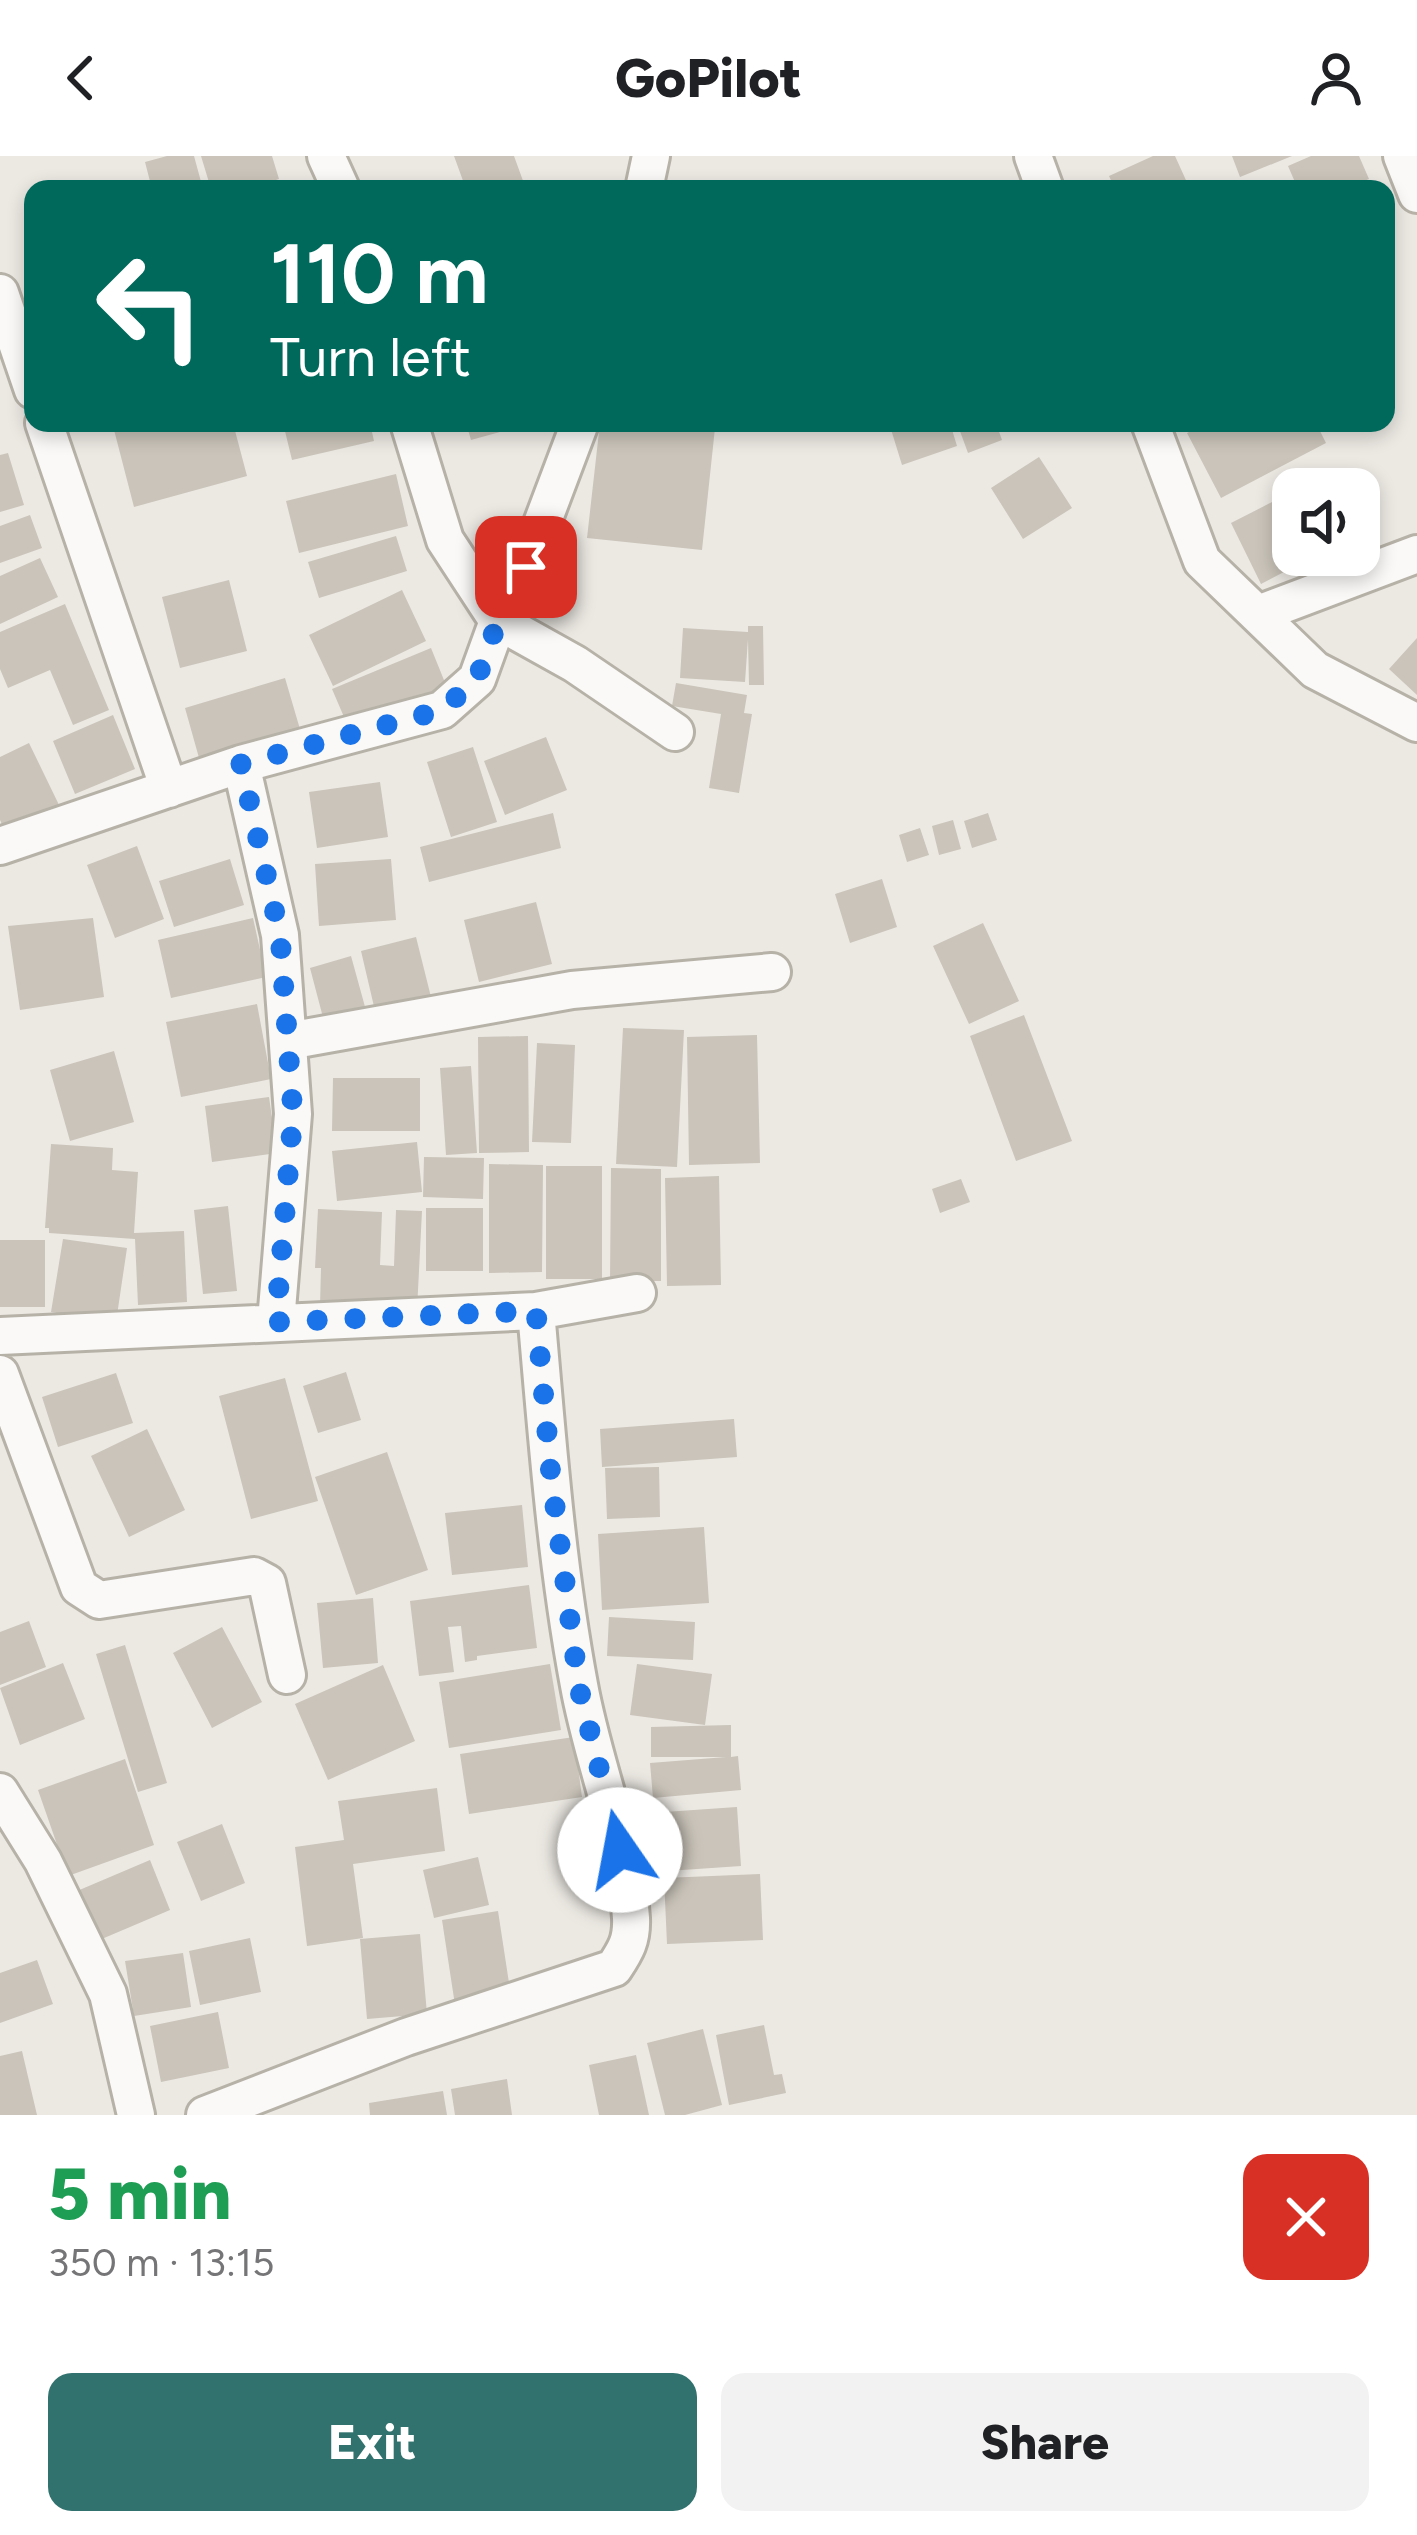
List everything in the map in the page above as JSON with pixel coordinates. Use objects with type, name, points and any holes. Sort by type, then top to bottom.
[{"type":"street","points":[[1402,156],[1417,194]]},
{"type":"street","points":[[0,293],[24,364]]},
{"type":"street","points":[[47,432],[169,789]]},
{"type":"street","points":[[412,432],[445,540],[498,621],[575,664],[675,732]]},
{"type":"street","points":[[0,846],[241,764],[442,710],[477,679],[498,621],[512,603],[577,432]]},
{"type":"street","points":[[1153,432],[1202,560],[1315,670],[1417,723]]},
{"type":"street","points":[[1258,614],[1417,554]]},
{"type":"street","points":[[241,764],[280,935],[293,1114],[276,1322]]},
{"type":"street","points":[[288,1041],[572,990],[772,972]]},
{"type":"street","points":[[0,1336],[536,1311],[637,1293]]},
{"type":"street","points":[[205,2115],[406,2037],[614,1968],[630,1945],[631,1916],[614,1817],[579,1688],[551,1476],[536,1311]]},
{"type":"street","points":[[0,1374],[79,1587],[99,1600],[254,1576],[267,1583],[287,1675]]},
{"type":"street","points":[[0,1792],[43,1861],[107,1994],[136,2115]]},
{"type":"building","points":[[194,156],[201,180],[150,180],[145,162]]},
{"type":"building","points":[[201,156],[272,156],[279,179],[276,180],[208,180]]},
{"type":"building","points":[[454,156],[514,156],[523,180],[463,180]]},
{"type":"building","points":[[1153,156],[1175,156],[1186,180],[1111,180],[1109,176]]},
{"type":"building","points":[[1232,156],[1292,156],[1240,177]]},
{"type":"building","points":[[1311,156],[1359,156],[1369,179],[1294,180],[1288,166]]},
{"type":"building","points":[[115,432],[235,432],[247,476],[134,507]]},
{"type":"building","points":[[285,432],[372,432],[374,441],[292,460]]},
{"type":"building","points":[[469,432],[500,432],[471,440]]},
{"type":"building","points":[[599,432],[715,432],[702,550],[587,538]]},
{"type":"building","points":[[892,432],[953,432],[957,446],[902,465]]},
{"type":"building","points":[[960,432],[999,432],[1002,440],[968,453]]},
{"type":"building","points":[[1320,432],[1326,443],[1221,498],[1187,433]]},
{"type":"building","points":[[8,453],[24,505],[0,512],[0,455]]},
{"type":"building","points":[[1039,457],[1072,508],[1023,539],[991,488]]},
{"type":"building","points":[[396,474],[408,526],[299,553],[286,501]]},
{"type":"building","points":[[1272,502],[1272,576],[1276,576],[1261,584],[1231,523]]},
{"type":"building","points":[[30,515],[42,548],[0,563],[0,526]]},
{"type":"building","points":[[396,536],[407,571],[319,598],[308,562]]},
{"type":"building","points":[[40,558],[58,597],[0,624],[0,576]]},
{"type":"building","points":[[229,580],[247,651],[180,668],[162,597]]},
{"type":"building","points":[[402,590],[426,641],[333,686],[309,635]]},
{"type":"building","points":[[65,604],[109,710],[73,725],[50,670],[8,688],[0,669],[0,632]]},
{"type":"building","points":[[748,626],[763,626],[764,685],[749,685],[748,639],[745,682],[680,678],[683,628],[748,632]]},
{"type":"building","points":[[1417,638],[1417,695],[1389,669]]},
{"type":"building","points":[[431,648],[448,690],[350,731],[332,689]]},
{"type":"building","points":[[285,678],[302,736],[201,765],[185,708]]},
{"type":"building","points":[[676,683],[747,695],[744,713],[752,714],[739,793],[709,788],[721,714],[672,706]]},
{"type":"building","points":[[113,715],[135,769],[75,794],[53,741]]},
{"type":"building","points":[[546,737],[567,790],[505,815],[484,761]]},
{"type":"building","points":[[29,743],[60,807],[6,833],[0,820],[0,757]]},
{"type":"building","points":[[473,747],[497,822],[451,837],[427,762]]},
{"type":"building","points":[[380,782],[388,837],[317,848],[309,792]]},
{"type":"building","points":[[553,813],[561,848],[429,882],[420,847]]},
{"type":"building","points":[[988,813],[997,840],[972,848],[964,821]]},
{"type":"building","points":[[953,820],[961,849],[939,855],[932,826]]},
{"type":"building","points":[[920,828],[929,855],[907,862],[899,835]]},
{"type":"building","points":[[137,846],[164,919],[115,938],[87,865]]},
{"type":"building","points":[[230,859],[244,905],[174,927],[159,881]]},
{"type":"building","points":[[391,859],[396,920],[319,926],[315,864]]},
{"type":"building","points":[[882,879],[897,927],[850,943],[835,894]]},
{"type":"building","points":[[536,902],[552,964],[479,982],[464,920]]},
{"type":"building","points":[[93,918],[104,997],[20,1010],[8,926]]},
{"type":"building","points":[[253,918],[266,977],[171,998],[158,940]]},
{"type":"building","points":[[983,923],[1019,1001],[969,1024],[933,946]]},
{"type":"building","points":[[416,937],[432,1001],[376,1015],[361,951]]},
{"type":"building","points":[[351,956],[367,1014],[325,1025],[310,968]]},
{"type":"building","points":[[257,1004],[271,1079],[181,1097],[166,1022]]},
{"type":"building","points":[[1024,1015],[1072,1141],[1016,1161],[970,1036]]},
{"type":"building","points":[[623,1028],[684,1030],[677,1167],[616,1164]]},
{"type":"building","points":[[757,1035],[760,1163],[689,1165],[687,1037]]},
{"type":"building","points":[[528,1036],[529,1152],[479,1153],[478,1037]]},
{"type":"building","points":[[537,1043],[575,1045],[571,1143],[532,1142]]},
{"type":"building","points":[[114,1051],[134,1122],[70,1141],[50,1070]]},
{"type":"building","points":[[471,1066],[477,1153],[446,1155],[440,1068]]},
{"type":"building","points":[[333,1078],[420,1078],[420,1131],[332,1131]]},
{"type":"building","points":[[269,1097],[277,1153],[212,1162],[205,1106]]},
{"type":"building","points":[[417,1142],[422,1192],[337,1201],[332,1151]]},
{"type":"building","points":[[51,1144],[113,1148],[112,1170],[138,1172],[134,1233],[184,1231],[187,1302],[138,1305],[135,1239],[49,1233],[45,1228]]},
{"type":"building","points":[[424,1157],[484,1158],[483,1199],[423,1197]]},
{"type":"building","points":[[489,1164],[543,1165],[542,1272],[489,1273]]},
{"type":"building","points":[[546,1166],[602,1166],[602,1279],[546,1279]]},
{"type":"building","points":[[611,1168],[661,1169],[661,1281],[610,1281]]},
{"type":"building","points":[[719,1176],[721,1285],[667,1286],[665,1178]]},
{"type":"building","points":[[961,1179],[970,1202],[940,1213],[932,1189]]},
{"type":"building","points":[[228,1206],[237,1291],[203,1294],[194,1210]]},
{"type":"building","points":[[426,1208],[483,1208],[483,1271],[426,1271]]},
{"type":"building","points":[[318,1209],[382,1212],[380,1265],[394,1266],[396,1210],[422,1211],[417,1310],[320,1306],[321,1268],[315,1268]]},
{"type":"building","points":[[63,1239],[127,1248],[116,1322],[51,1312]]},
{"type":"building","points":[[0,1240],[45,1240],[45,1307],[0,1307]]},
{"type":"building","points":[[346,1372],[361,1420],[318,1433],[303,1386]]},
{"type":"building","points":[[116,1373],[133,1423],[58,1447],[42,1397]]},
{"type":"building","points":[[285,1378],[318,1501],[251,1519],[219,1396]]},
{"type":"building","points":[[734,1419],[737,1457],[602,1467],[600,1429]]},
{"type":"building","points":[[147,1429],[185,1510],[129,1537],[91,1456]]},
{"type":"building","points":[[387,1452],[428,1570],[356,1595],[315,1477]]},
{"type":"building","points":[[659,1467],[660,1517],[607,1519],[605,1468]]},
{"type":"building","points":[[522,1505],[528,1567],[452,1575],[445,1513]]},
{"type":"building","points":[[704,1527],[709,1603],[602,1610],[598,1534]]},
{"type":"building","points":[[529,1585],[537,1648],[465,1662],[461,1626],[448,1627],[454,1672],[419,1676],[410,1601]]},
{"type":"building","points":[[373,1598],[378,1663],[323,1668],[317,1603]]},
{"type":"building","points":[[609,1617],[695,1622],[693,1660],[607,1656]]},
{"type":"building","points":[[29,1621],[46,1667],[0,1685],[0,1632]]},
{"type":"building","points":[[222,1627],[262,1702],[212,1728],[173,1653]]},
{"type":"building","points":[[125,1645],[167,1783],[138,1792],[96,1654]]},
{"type":"building","points":[[63,1663],[85,1719],[20,1745],[0,1688]]},
{"type":"building","points":[[550,1664],[561,1730],[449,1748],[439,1682]]},
{"type":"building","points":[[637,1664],[712,1674],[705,1725],[630,1715]]},
{"type":"building","points":[[383,1665],[415,1741],[328,1780],[295,1704]]},
{"type":"building","points":[[731,1725],[731,1757],[738,1756],[741,1790],[653,1798],[650,1763],[726,1757],[651,1757],[651,1727]]},
{"type":"building","points":[[574,1737],[582,1797],[469,1814],[460,1754]]},
{"type":"building","points":[[125,1759],[154,1845],[68,1876],[38,1790]]},
{"type":"building","points":[[437,1788],[445,1851],[353,1864],[363,1938],[307,1946],[295,1847],[344,1840],[338,1801]]},
{"type":"building","points":[[737,1807],[741,1866],[653,1872],[650,1813]]},
{"type":"building","points":[[222,1824],[245,1883],[201,1901],[177,1842]]},
{"type":"building","points":[[478,1857],[489,1905],[434,1918],[423,1870]]},
{"type":"building","points":[[150,1860],[170,1910],[90,1944],[70,1894]]},
{"type":"building","points":[[760,1874],[763,1940],[667,1944],[664,1878]]},
{"type":"building","points":[[498,1911],[511,1996],[455,2005],[442,1920]]},
{"type":"building","points":[[420,1934],[427,2014],[367,2019],[360,1939]]},
{"type":"building","points":[[250,1938],[261,1992],[200,2005],[189,1951]]},
{"type":"building","points":[[183,1953],[191,2007],[134,2016],[125,1961]]},
{"type":"building","points":[[37,1960],[53,2004],[0,2023],[0,1973]]},
{"type":"building","points":[[218,2012],[229,2068],[161,2082],[150,2026]]},
{"type":"building","points":[[764,2025],[774,2075],[782,2074],[786,2093],[729,2105],[716,2035]]},
{"type":"building","points":[[703,2029],[722,2105],[665,2115],[647,2043]]},
{"type":"building","points":[[22,2051],[37,2115],[0,2115],[0,2056]]},
{"type":"building","points":[[636,2055],[649,2115],[599,2115],[589,2065]]},
{"type":"building","points":[[507,2079],[512,2115],[455,2115],[451,2089]]},
{"type":"building","points":[[443,2091],[447,2115],[370,2115],[369,2103]]},
{"type":"route","points":[[526,567],[512,603],[498,621],[477,679],[442,710],[241,764],[280,935],[293,1114],[276,1322],[536,1311],[551,1476],[579,1688],[620,1850]]}]
